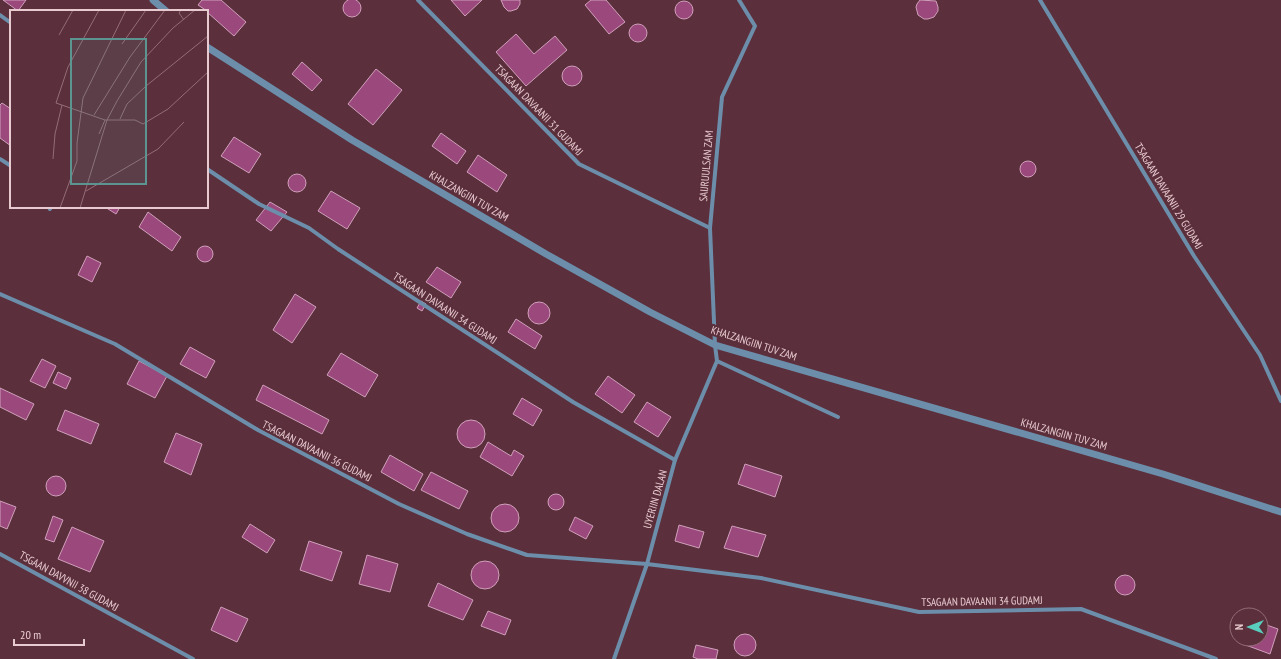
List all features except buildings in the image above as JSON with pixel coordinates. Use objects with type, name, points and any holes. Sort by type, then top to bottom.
[{"type":"street","points":[[153,0],[165,10]]},
{"type":"street","name":"TSAGAAN DAVAANII 31 GUDAMJ","points":[[418,0],[579,164],[710,228]]},
{"type":"street","name":"SAIJRUULSAN ZAM","points":[[715,345],[710,228],[722,97],[755,26],[739,0]]},
{"type":"street","name":"TSAGAAN DAVAANII 29 GUDAMJ","points":[[1040,0],[1194,256],[1260,355],[1281,401]]},
{"type":"street","points":[[0,15],[10,22]]},
{"type":"street","name":"KHALZANGIIN TUV ZAM","points":[[208,48],[379,156],[546,254],[650,312],[715,345],[1163,474],[1281,512]]},
{"type":"street","points":[[0,159],[10,165]]},
{"type":"street","name":"TSAGAAN DAVAANII 34 GUDAMJ","points":[[208,171],[259,204],[309,228],[344,253],[573,402],[675,460]]},
{"type":"street","name":"TSAGAAN DAVAANII 36 GUDAMJ","points":[[0,294],[115,344],[258,430],[399,504],[468,534],[527,555],[647,564]]},
{"type":"street","name":"UYERIIN DALAN","points":[[614,659],[647,564],[675,460],[716,361],[715,345]]},
{"type":"street","points":[[716,361],[838,417]]},
{"type":"street","name":"TSGAAN DAVVNII 38 GUDAMJ","points":[[0,554],[193,659]]},
{"type":"street","name":"TSAGAAN DAVAANII 34 GUDAMJ","points":[[647,564],[761,578],[919,612],[1081,609],[1216,659]]}]
